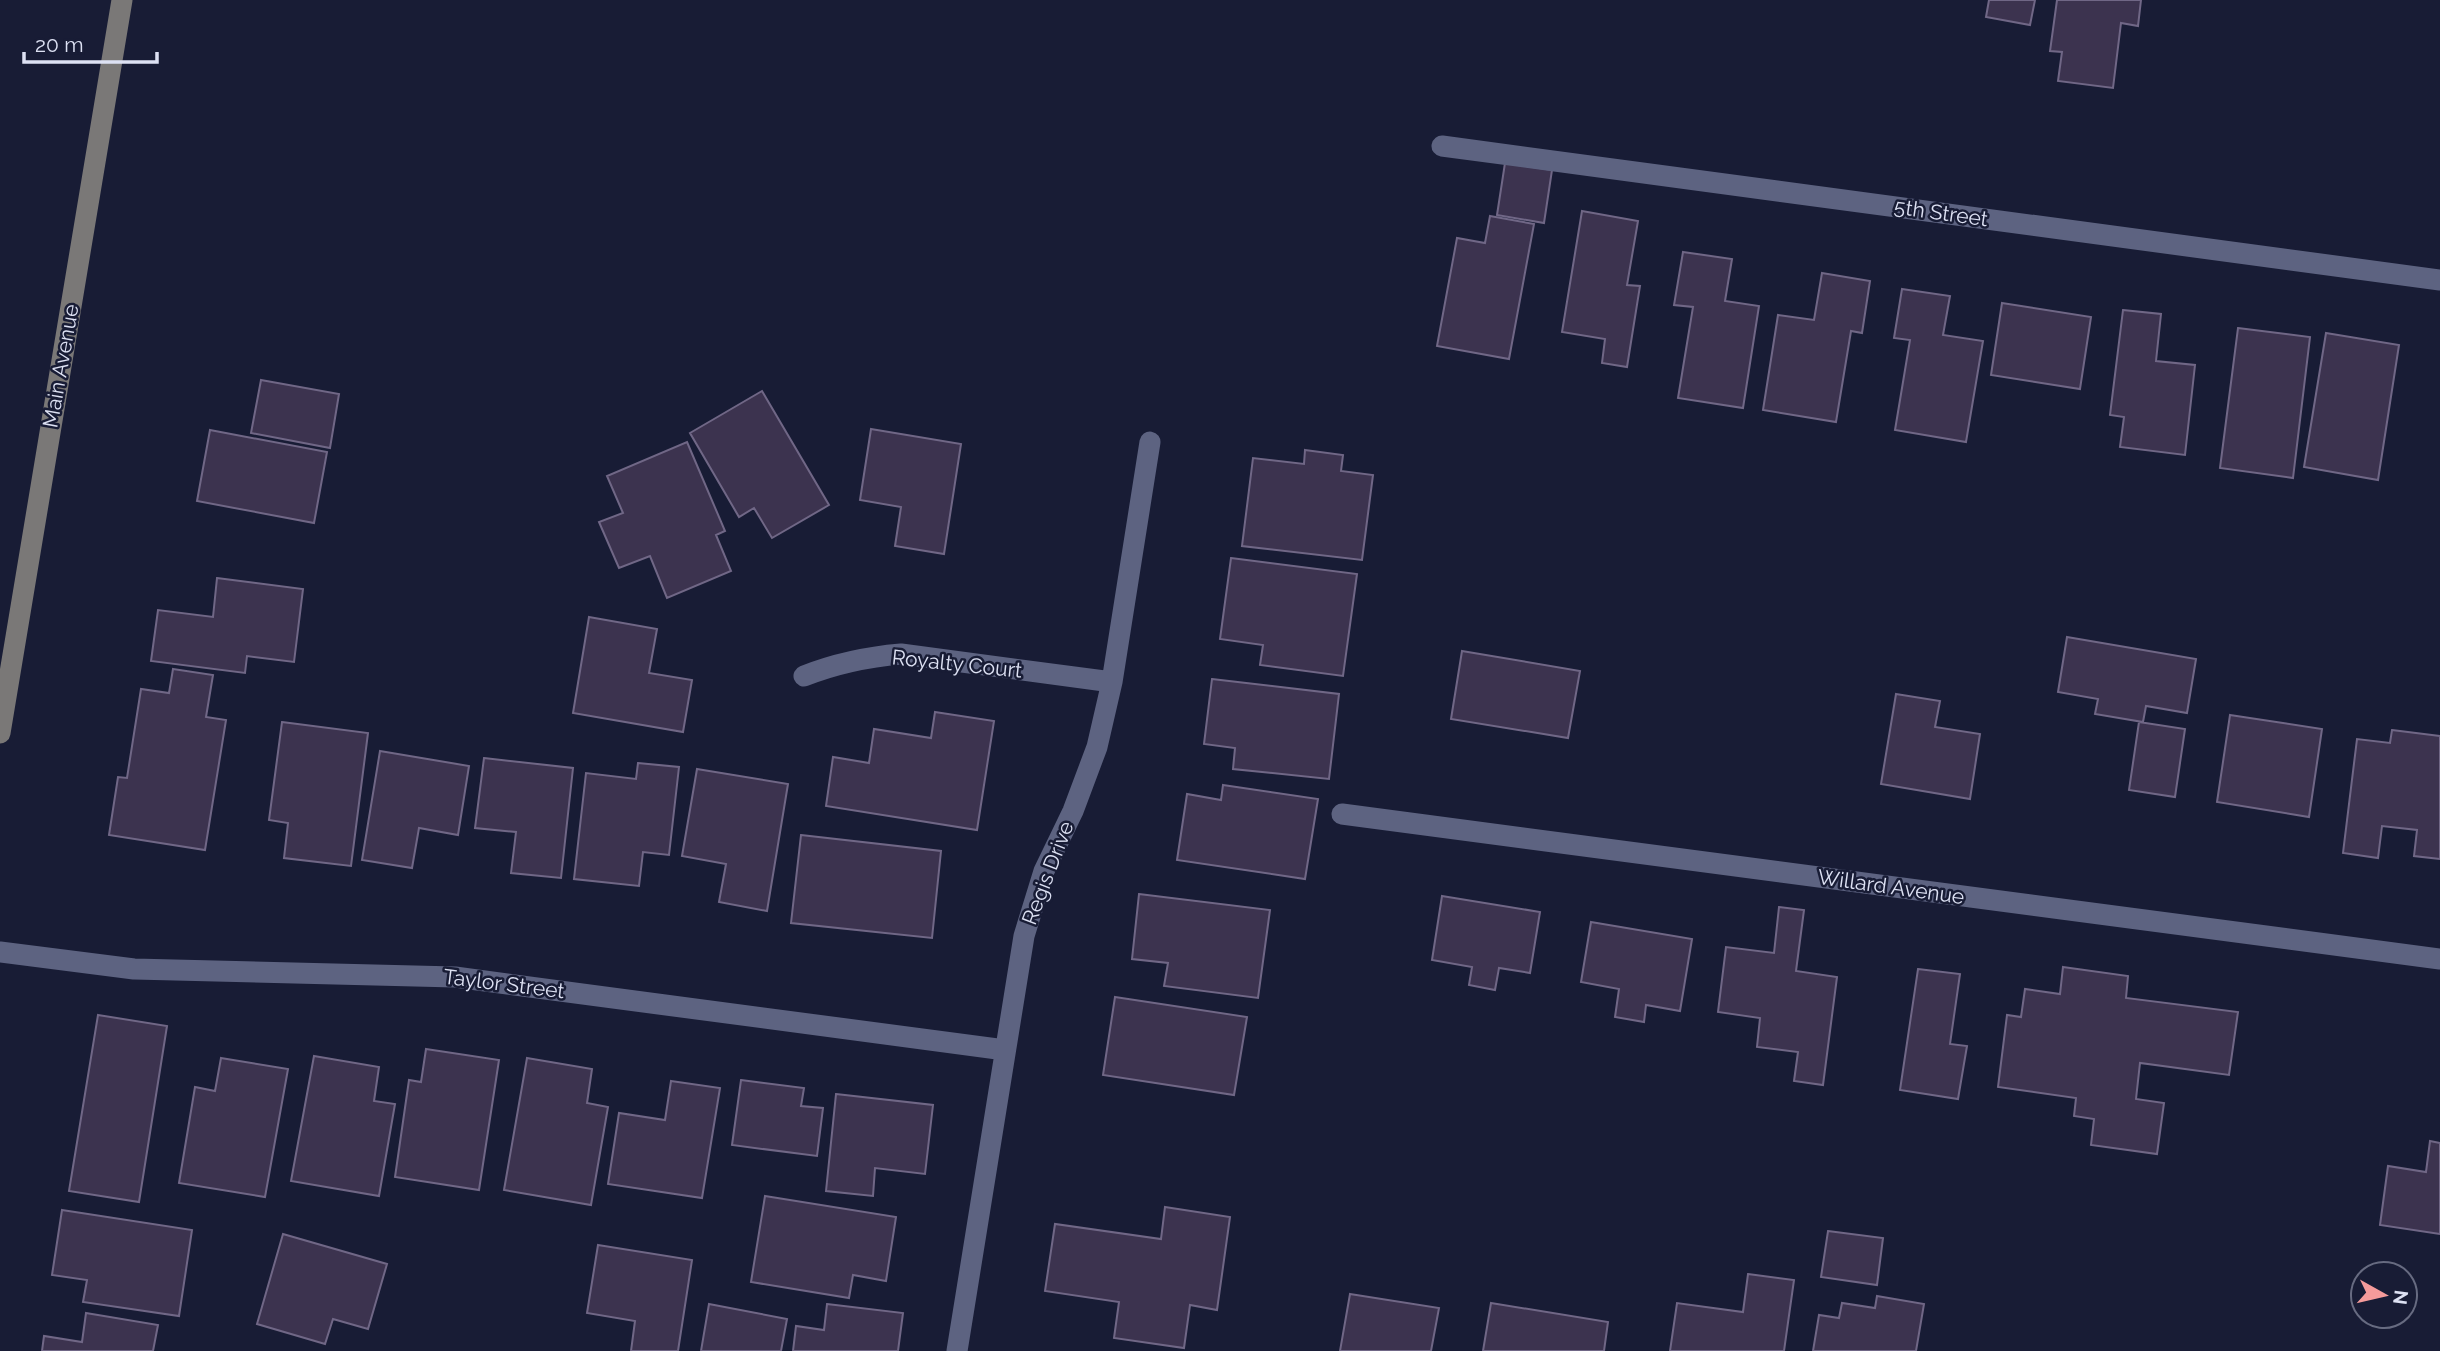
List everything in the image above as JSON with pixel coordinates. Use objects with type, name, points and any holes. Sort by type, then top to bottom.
[{"type":"street","name":"Main Avenue","points":[[0,733],[122,0]]},
{"type":"street","name":"5th Street","points":[[1442,146],[2440,280]]},
{"type":"street","name":"Regis Drive","points":[[957,1351],[1024,936],[1044,871],[1073,811],[1097,747],[1112,682],[1150,442]]},
{"type":"street","name":"Royalty Court","points":[[804,676],[837,663],[867,656],[901,654],[1112,682]]},
{"type":"street","name":"Willard Avenue","points":[[1342,814],[2440,959]]},
{"type":"street","name":"Taylor Street","points":[[0,952],[134,970],[455,977],[1005,1050]]},
{"type":"building","points":[[1989,0],[2035,0],[2030,25],[1986,17]]},
{"type":"building","points":[[2057,0],[2141,0],[2138,26],[2121,23],[2113,88],[2058,81],[2062,52],[2050,51]]},
{"type":"building","points":[[1505,163],[1552,170],[1544,223],[1497,215]]},
{"type":"building","points":[[1582,211],[1638,221],[1627,285],[1640,286],[1627,367],[1602,363],[1605,339],[1562,332]]},
{"type":"building","points":[[1490,216],[1534,224],[1509,359],[1437,346],[1457,238],[1485,243]]},
{"type":"building","points":[[1683,252],[1732,259],[1725,301],[1759,306],[1743,408],[1678,398],[1693,307],[1674,305]]},
{"type":"building","points":[[1822,273],[1870,281],[1862,333],[1851,331],[1836,422],[1763,410],[1778,315],[1814,320]]},
{"type":"building","points":[[1902,289],[1950,296],[1943,335],[1983,341],[1966,442],[1895,430],[1910,340],[1894,338]]},
{"type":"building","points":[[2002,303],[2091,317],[2080,389],[1991,375]]},
{"type":"building","points":[[2123,310],[2161,314],[2156,361],[2195,365],[2185,455],[2120,447],[2124,417],[2110,415]]},
{"type":"building","points":[[2238,328],[2310,337],[2293,478],[2220,468]]},
{"type":"building","points":[[2326,333],[2399,345],[2378,480],[2304,467]]},
{"type":"building","points":[[261,380],[339,394],[330,448],[251,433]]},
{"type":"building","points":[[762,391],[829,505],[772,538],[754,508],[739,517],[690,433]]},
{"type":"building","points":[[871,429],[961,444],[944,554],[895,546],[901,507],[860,500]]},
{"type":"building","points":[[210,430],[327,452],[314,523],[197,501]]},
{"type":"building","points":[[687,442],[725,531],[716,535],[731,571],[667,598],[650,556],[619,568],[599,522],[623,513],[607,476]]},
{"type":"building","points":[[1305,450],[1343,455],[1341,471],[1373,475],[1362,560],[1242,546],[1253,458],[1304,464]]},
{"type":"building","points":[[1231,558],[1357,574],[1343,676],[1260,665],[1263,645],[1220,639]]},
{"type":"building","points":[[217,578],[303,589],[294,662],[247,656],[245,673],[151,661],[158,610],[213,617]]},
{"type":"building","points":[[589,617],[657,629],[649,673],[692,680],[683,732],[573,713]]},
{"type":"building","points":[[2067,637],[2196,659],[2187,713],[2146,706],[2143,722],[2095,714],[2098,699],[2058,692]]},
{"type":"building","points":[[1462,651],[1580,671],[1568,738],[1451,719]]},
{"type":"building","points":[[173,669],[213,675],[206,717],[226,720],[205,850],[109,835],[118,777],[127,778],[141,689],[169,693]]},
{"type":"building","points":[[1212,679],[1339,694],[1329,779],[1233,769],[1235,748],[1204,744]]},
{"type":"building","points":[[1896,694],[1940,701],[1935,727],[1980,734],[1970,799],[1881,784]]},
{"type":"building","points":[[935,712],[994,721],[977,830],[826,806],[833,757],[869,763],[874,729],[931,738]]},
{"type":"building","points":[[2230,715],[2322,729],[2309,817],[2217,802]]},
{"type":"building","points":[[282,722],[368,733],[351,866],[284,858],[288,823],[269,820]]},
{"type":"building","points":[[2139,722],[2185,729],[2175,797],[2129,790]]},
{"type":"building","points":[[2392,730],[2440,736],[2440,859],[2414,856],[2417,830],[2382,826],[2378,858],[2343,853],[2357,739],[2390,743]]},
{"type":"building","points":[[380,751],[469,766],[458,835],[419,828],[412,868],[362,860]]},
{"type":"building","points":[[484,758],[573,768],[561,878],[511,873],[516,832],[475,828]]},
{"type":"building","points":[[638,763],[679,767],[669,855],[643,852],[639,886],[574,879],[586,773],[636,779]]},
{"type":"building","points":[[697,769],[788,784],[767,911],[719,902],[726,864],[682,856]]},
{"type":"building","points":[[1223,785],[1318,799],[1305,879],[1177,860],[1187,794],[1221,800]]},
{"type":"building","points":[[801,835],[941,851],[932,938],[791,923]]},
{"type":"building","points":[[1139,894],[1270,910],[1258,998],[1164,986],[1168,963],[1132,959]]},
{"type":"building","points":[[1442,896],[1540,912],[1530,973],[1499,968],[1495,990],[1469,985],[1472,967],[1432,960]]},
{"type":"building","points":[[1779,907],[1804,910],[1796,971],[1837,977],[1823,1085],[1794,1081],[1798,1052],[1757,1047],[1760,1018],[1718,1012],[1726,947],[1774,953]]},
{"type":"building","points":[[1591,922],[1692,939],[1680,1011],[1646,1005],[1644,1022],[1615,1017],[1619,989],[1581,982]]},
{"type":"building","points":[[2063,967],[2128,976],[2126,998],[2238,1012],[2229,1075],[2140,1063],[2136,1099],[2164,1103],[2157,1154],[2091,1145],[2094,1119],[2074,1116],[2076,1098],[1998,1087],[2007,1015],[2021,1017],[2025,989],[2060,994]]},
{"type":"building","points":[[1918,969],[1960,974],[1950,1044],[1967,1046],[1958,1099],[1900,1090]]},
{"type":"building","points":[[1115,997],[1247,1017],[1234,1095],[1103,1075]]},
{"type":"building","points":[[98,1015],[167,1026],[139,1202],[69,1191]]},
{"type":"building","points":[[426,1049],[499,1060],[479,1190],[395,1177],[409,1080],[421,1082]]},
{"type":"building","points":[[314,1056],[379,1067],[374,1101],[395,1104],[379,1196],[291,1181]]},
{"type":"building","points":[[221,1058],[288,1069],[265,1197],[179,1183],[195,1087],[215,1091]]},
{"type":"building","points":[[527,1058],[592,1069],[587,1103],[608,1107],[591,1205],[504,1190]]},
{"type":"building","points":[[741,1080],[804,1088],[801,1106],[823,1108],[817,1156],[732,1145]]},
{"type":"building","points":[[671,1081],[720,1088],[702,1198],[608,1184],[619,1113],[665,1120]]},
{"type":"building","points":[[836,1094],[933,1105],[925,1174],[875,1168],[873,1196],[826,1191]]},
{"type":"building","points":[[2430,1141],[2440,1143],[2440,1234],[2380,1225],[2388,1166],[2426,1172]]},
{"type":"building","points":[[765,1196],[896,1217],[886,1281],[853,1275],[849,1298],[751,1282]]},
{"type":"building","points":[[1165,1207],[1230,1217],[1217,1310],[1190,1305],[1184,1348],[1114,1338],[1119,1302],[1045,1291],[1055,1224],[1161,1239]]},
{"type":"building","points":[[62,1210],[192,1230],[179,1316],[83,1302],[87,1280],[52,1275]]},
{"type":"building","points":[[1828,1231],[1883,1238],[1877,1285],[1821,1277]]},
{"type":"building","points":[[283,1234],[387,1264],[368,1329],[333,1319],[325,1344],[257,1324]]},
{"type":"building","points":[[598,1245],[692,1260],[678,1351],[631,1351],[635,1321],[587,1313]]},
{"type":"building","points":[[1748,1274],[1794,1280],[1784,1351],[1670,1351],[1677,1303],[1743,1312]]},
{"type":"building","points":[[1350,1294],[1439,1308],[1431,1351],[1340,1351]]},
{"type":"building","points":[[1877,1296],[1924,1304],[1916,1351],[1813,1351],[1819,1315],[1839,1318],[1842,1303],[1875,1308]]},
{"type":"building","points":[[1491,1303],[1608,1322],[1604,1351],[1483,1351]]},
{"type":"building","points":[[709,1304],[787,1319],[781,1351],[701,1351]]},
{"type":"building","points":[[827,1304],[903,1313],[898,1351],[793,1351],[796,1326],[824,1330]]},
{"type":"building","points":[[86,1313],[158,1325],[153,1351],[42,1351],[44,1336],[82,1342]]}]
